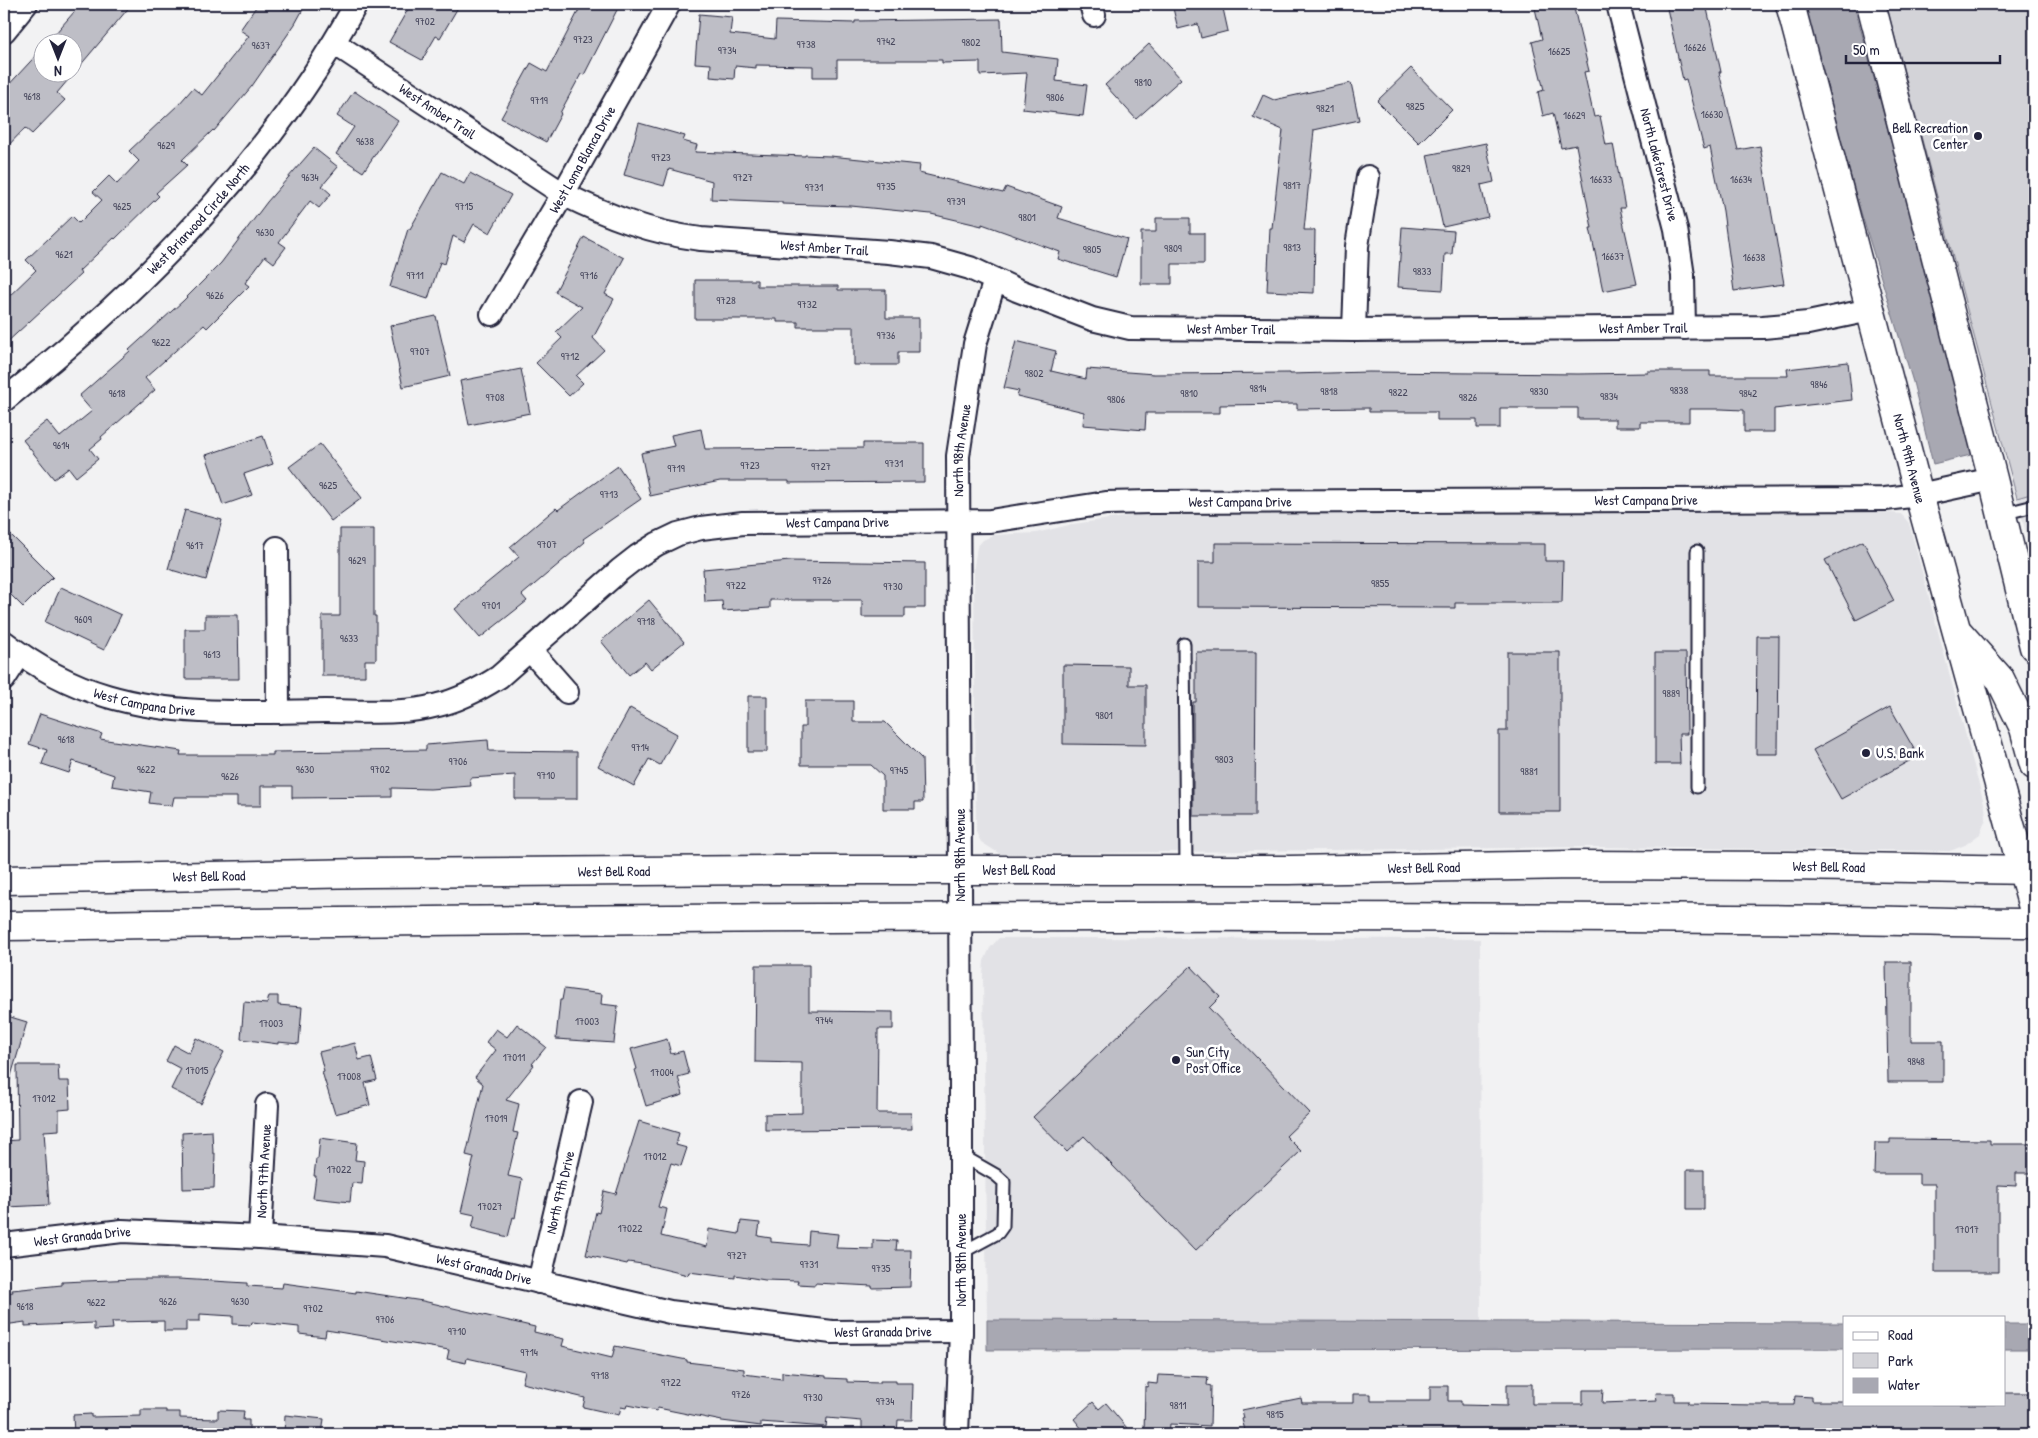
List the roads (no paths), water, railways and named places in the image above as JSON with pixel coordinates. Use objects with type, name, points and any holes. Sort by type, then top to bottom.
[{"type":"main road","name":"North 99th Avenue","points":[[1790,4],[1919,495],[2030,873],[2034,912]]},
{"type":"main road","points":[[1871,4],[2002,514],[2034,647]]},
{"type":"main road","points":[[1958,632],[2000,679],[2024,728],[2034,765]]},
{"type":"main road","name":"West Bell Road","points":[[4,880],[365,873],[1670,866],[2030,873]]},
{"type":"main road","points":[[4,926],[376,920],[961,917],[1730,918],[2034,923]]},
{"type":"street","points":[[4,32],[26,4]]},
{"type":"street","name":"West Briarwood Circle North","points":[[4,400],[100,319],[182,237],[218,197],[278,124],[334,43],[356,4]]},
{"type":"street","name":"West Loma Blanca Drive","points":[[492,314],[563,194],[669,4]]},
{"type":"street","name":"North Lakeforest Drive","points":[[1618,4],[1676,229],[1683,276],[1684,328]]},
{"type":"street","name":"West Amber Trail","points":[[334,43],[563,194],[627,222],[679,236],[725,242],[910,254],[952,262],[1092,319],[1130,328],[1354,330],[1786,326],[1870,310]]},
{"type":"street","points":[[1354,330],[1357,246],[1368,177]]},
{"type":"street","name":"North 98th Avenue","points":[[958,1434],[961,1331],[961,917],[958,456],[973,354],[995,280]]},
{"type":"street","name":"West Campana Drive","points":[[4,679],[12,648],[60,678],[84,688],[135,703],[187,711],[415,710],[458,699],[480,689],[499,676],[620,570],[657,544],[678,534],[723,524],[958,522],[1030,516],[1106,503],[1866,500],[1919,495],[1993,479]]},
{"type":"street","points":[[277,548],[278,712]]},
{"type":"street","points":[[530,650],[567,692]]},
{"type":"street","name":"North 97th Drive","points":[[539,1282],[581,1102]]},
{"type":"street","name":"North 97th Avenue","points":[[260,1237],[267,1105]]},
{"type":"street","name":"West Granada Drive","points":[[4,1245],[122,1232],[260,1237],[385,1246],[670,1312],[832,1332],[961,1331]]},
{"type":"lane","points":[[2002,514],[2034,506]]},
{"type":"lane","points":[[1697,787],[1698,551]]},
{"type":"lane","points":[[1184,644],[1186,870]]},
{"type":"lane","points":[[961,1155],[996,1175],[1004,1182],[1003,1226],[998,1233],[961,1253]]},
{"type":"water","points":[[1804,4],[1854,4],[1975,454],[1933,464],[1913,382],[1856,196]]},
{"type":"water","points":[[987,1320],[1843,1323],[1843,1349],[987,1350]]},
{"type":"water","points":[[2006,1324],[2034,1324],[2034,1349],[2006,1349]]},
{"type":"place","name":"Bell Recreation Center","points":[[1978,136]]},
{"type":"place","name":"U.S. Bank","points":[[1866,753]]},
{"type":"place","name":"Sun City Post Office","points":[[1176,1060]]}]
